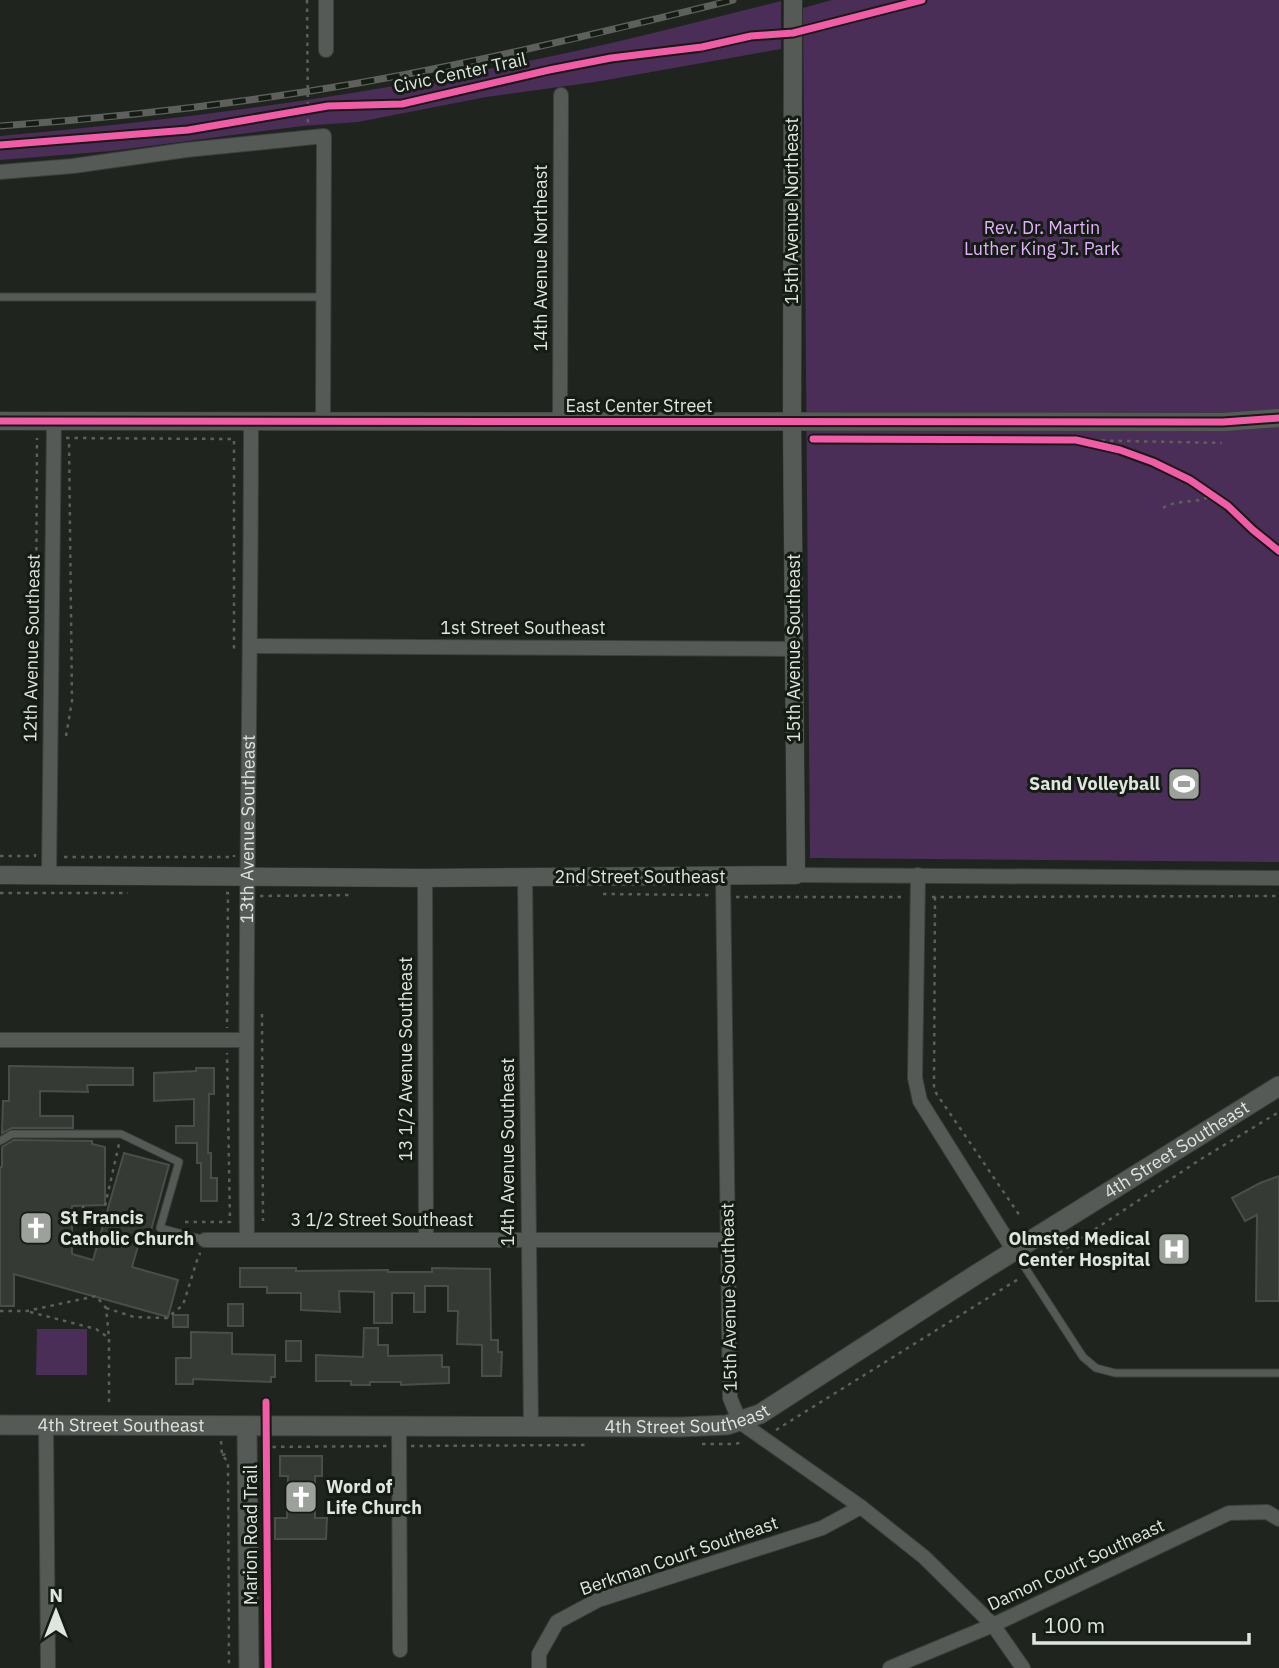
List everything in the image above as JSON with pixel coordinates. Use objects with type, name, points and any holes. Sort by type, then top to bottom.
[{"type":"main road","name":"4th Street Southeast","points":[[0,1425],[399,1437],[531,1427],[680,1427],[740,1422],[782,1402],[1014,1251],[1279,1086]]},
{"type":"main road","points":[[249,1668],[260,1434]]},
{"type":"street","points":[[326,0],[326,50]]},
{"type":"street","name":"15th Avenue Northeast","points":[[792,421],[793,0]]},
{"type":"street","name":"14th Avenue Northeast","points":[[560,422],[561,95]]},
{"type":"street","points":[[0,172],[324,136],[323,421]]},
{"type":"street","name":"East Center Street","points":[[0,421],[1223,422],[1279,418]]},
{"type":"street","name":"12th Avenue Southeast","points":[[50,875],[54,421]]},
{"type":"street","name":"13th Avenue Southeast","points":[[247,1239],[251,421]]},
{"type":"street","name":"15th Avenue Southeast","points":[[792,421],[796,875]]},
{"type":"street","name":"1st Street Southeast","points":[[251,646],[795,649]]},
{"type":"street","name":"2nd Street Southeast","points":[[0,875],[425,878],[918,875],[1279,878]]},
{"type":"street","points":[[918,875],[915,1078],[920,1101],[1014,1251]]},
{"type":"street","name":"14th Avenue Southeast","points":[[525,877],[531,1427]]},
{"type":"street","name":"15th Avenue Southeast","points":[[723,877],[730,1398],[740,1422]]},
{"type":"street","name":"13 1/2 Avenue Southeast","points":[[425,878],[426,1240]]},
{"type":"street","points":[[0,1040],[246,1040]]},
{"type":"street","name":"3 1/2 Street Southeast","points":[[205,1240],[728,1240]]},
{"type":"street","points":[[740,1422],[861,1507],[924,1557],[993,1625],[1023,1668]]},
{"type":"street","points":[[46,1426],[48,1668]]},
{"type":"street","points":[[399,1437],[400,1650]]},
{"type":"street","name":"Berkman Court Southeast","points":[[539,1668],[539,1654],[557,1622],[598,1600],[822,1528],[861,1507]]},
{"type":"street","name":"Damon Court Southeast","points":[[890,1668],[993,1625],[1229,1513],[1267,1512],[1279,1519]]},
{"type":"lane","points":[[0,297],[324,297]]},
{"type":"lane","points":[[0,1141],[12,1134],[121,1134],[179,1162],[160,1228],[205,1240]]},
{"type":"lane","points":[[1014,1251],[1083,1357],[1096,1368],[1115,1373],[1279,1373]]},
{"type":"path","points":[[307,0],[307,109]]},
{"type":"path","points":[[295,111],[318,107]]},
{"type":"path","points":[[36,633],[37,438]]},
{"type":"path","points":[[64,744],[72,701],[69,439],[234,439],[234,662]]},
{"type":"path","points":[[1062,440],[1222,443]]},
{"type":"path","points":[[1076,440],[1120,450]]},
{"type":"path","points":[[1201,487],[1220,500]]},
{"type":"path","points":[[1163,508],[1173,502],[1200,502],[1213,495]]},
{"type":"path","points":[[0,856],[35,856],[35,842]]},
{"type":"path","points":[[63,857],[234,857],[234,843]]},
{"type":"path","points":[[0,893],[132,893]]},
{"type":"path","points":[[215,893],[228,893]]},
{"type":"path","points":[[1020,1216],[934,1090],[935,897],[1279,896]]},
{"type":"path","points":[[779,897],[901,897]]},
{"type":"path","points":[[178,1222],[230,1222],[227,1053]]},
{"type":"path","points":[[760,1438],[795,1420],[1028,1273],[1201,1159],[1279,1112]]},
{"type":"path","points":[[72,1223],[95,1221],[103,1215],[121,1134]]},
{"type":"path","points":[[83,1206],[84,1232],[97,1248]]},
{"type":"path","points":[[0,1311],[27,1311],[96,1296],[106,1308],[134,1317],[167,1318],[183,1305],[199,1254]]},
{"type":"path","points":[[106,1308],[109,1338],[108,1402]]},
{"type":"path","points":[[27,1311],[96,1329],[109,1338]]},
{"type":"path","points":[[260,1434],[399,1437]]},
{"type":"path","points":[[222,1455],[228,1462],[229,1668]]},
{"type":"green space","name":"Rev. Dr. Martin Luther King Jr. Park","points":[[832,0],[1279,0],[1279,862],[810,858],[803,8]]},
{"type":"green space","points":[[781,1],[781,49],[595,82],[486,97],[358,122],[302,126],[111,151],[0,160],[0,136],[289,103],[433,79],[602,45]]},
{"type":"green space","points":[[37,1329],[87,1329],[87,1375],[36,1375]]},
{"type":"building","points":[[9,1066],[133,1068],[133,1085],[87,1085],[88,1092],[40,1091],[40,1116],[73,1116],[73,1128],[12,1128],[2,1133],[3,1101],[9,1101]]},
{"type":"building","points":[[196,1068],[214,1068],[214,1094],[209,1094],[208,1153],[211,1153],[211,1178],[217,1178],[217,1201],[201,1201],[201,1163],[197,1163],[197,1143],[176,1143],[176,1126],[194,1126],[194,1099],[154,1101],[154,1073],[196,1071]]},
{"type":"building","name":"St Francis Catholic Church","points":[[14,1140],[92,1141],[92,1144],[105,1147],[105,1205],[72,1206],[72,1254],[93,1260],[124,1153],[169,1165],[150,1234],[142,1232],[132,1267],[178,1280],[168,1317],[14,1274],[14,1306],[0,1306],[0,1167],[2,1147]]},
{"type":"building","points":[[1279,1176],[1279,1301],[1256,1301],[1257,1215],[1245,1221],[1232,1198]]},
{"type":"building","points":[[240,1268],[388,1272],[432,1272],[432,1268],[490,1269],[491,1340],[498,1340],[498,1352],[502,1352],[501,1376],[482,1376],[482,1345],[457,1344],[458,1311],[448,1311],[448,1286],[425,1286],[425,1312],[414,1312],[414,1293],[392,1293],[392,1323],[374,1323],[374,1292],[339,1291],[340,1312],[301,1310],[301,1293],[267,1293],[267,1287],[240,1287]]},
{"type":"building","points":[[228,1304],[243,1304],[243,1326],[228,1326]]},
{"type":"building","points":[[173,1315],[188,1315],[188,1327],[173,1327]]},
{"type":"building","points":[[364,1328],[378,1328],[378,1345],[388,1345],[388,1356],[442,1355],[442,1367],[449,1367],[449,1383],[401,1385],[401,1382],[370,1382],[370,1385],[351,1385],[351,1381],[316,1381],[316,1355],[363,1357]]},
{"type":"building","points":[[191,1332],[232,1333],[232,1354],[275,1355],[275,1377],[271,1377],[271,1382],[193,1379],[193,1384],[176,1384],[176,1358],[191,1358]]},
{"type":"building","points":[[286,1341],[301,1341],[301,1361],[286,1361]]},
{"type":"building","name":"Word of Life Church","points":[[280,1456],[322,1456],[322,1476],[315,1476],[315,1518],[327,1518],[326,1539],[275,1539],[275,1518],[287,1518],[288,1476],[280,1476]]},
{"type":"railway","points":[[0,126],[171,110],[341,86],[523,50],[733,0]]},
{"type":"cycle path","name":"Civic Center Trail","points":[[0,145],[188,130],[328,106],[402,104],[611,58],[702,47],[751,36],[793,33],[922,0]]},
{"type":"cycle path","points":[[0,421],[1223,422],[1279,418]]},
{"type":"cycle path","points":[[813,439],[1076,440],[1120,450],[1190,480],[1228,506],[1279,551]]},
{"type":"cycle path","name":"Marion Road Trail","points":[[266,1402],[268,1668]]},
{"type":"place","name":"Sand Volleyball","points":[[1184,784]]},
{"type":"place","name":"St Francis Catholic Church","points":[[36,1228]]},
{"type":"place","name":"Olmsted Medical Center Hospital","points":[[1174,1249]]},
{"type":"place","name":"Word of Life Church","points":[[301,1497]]}]
